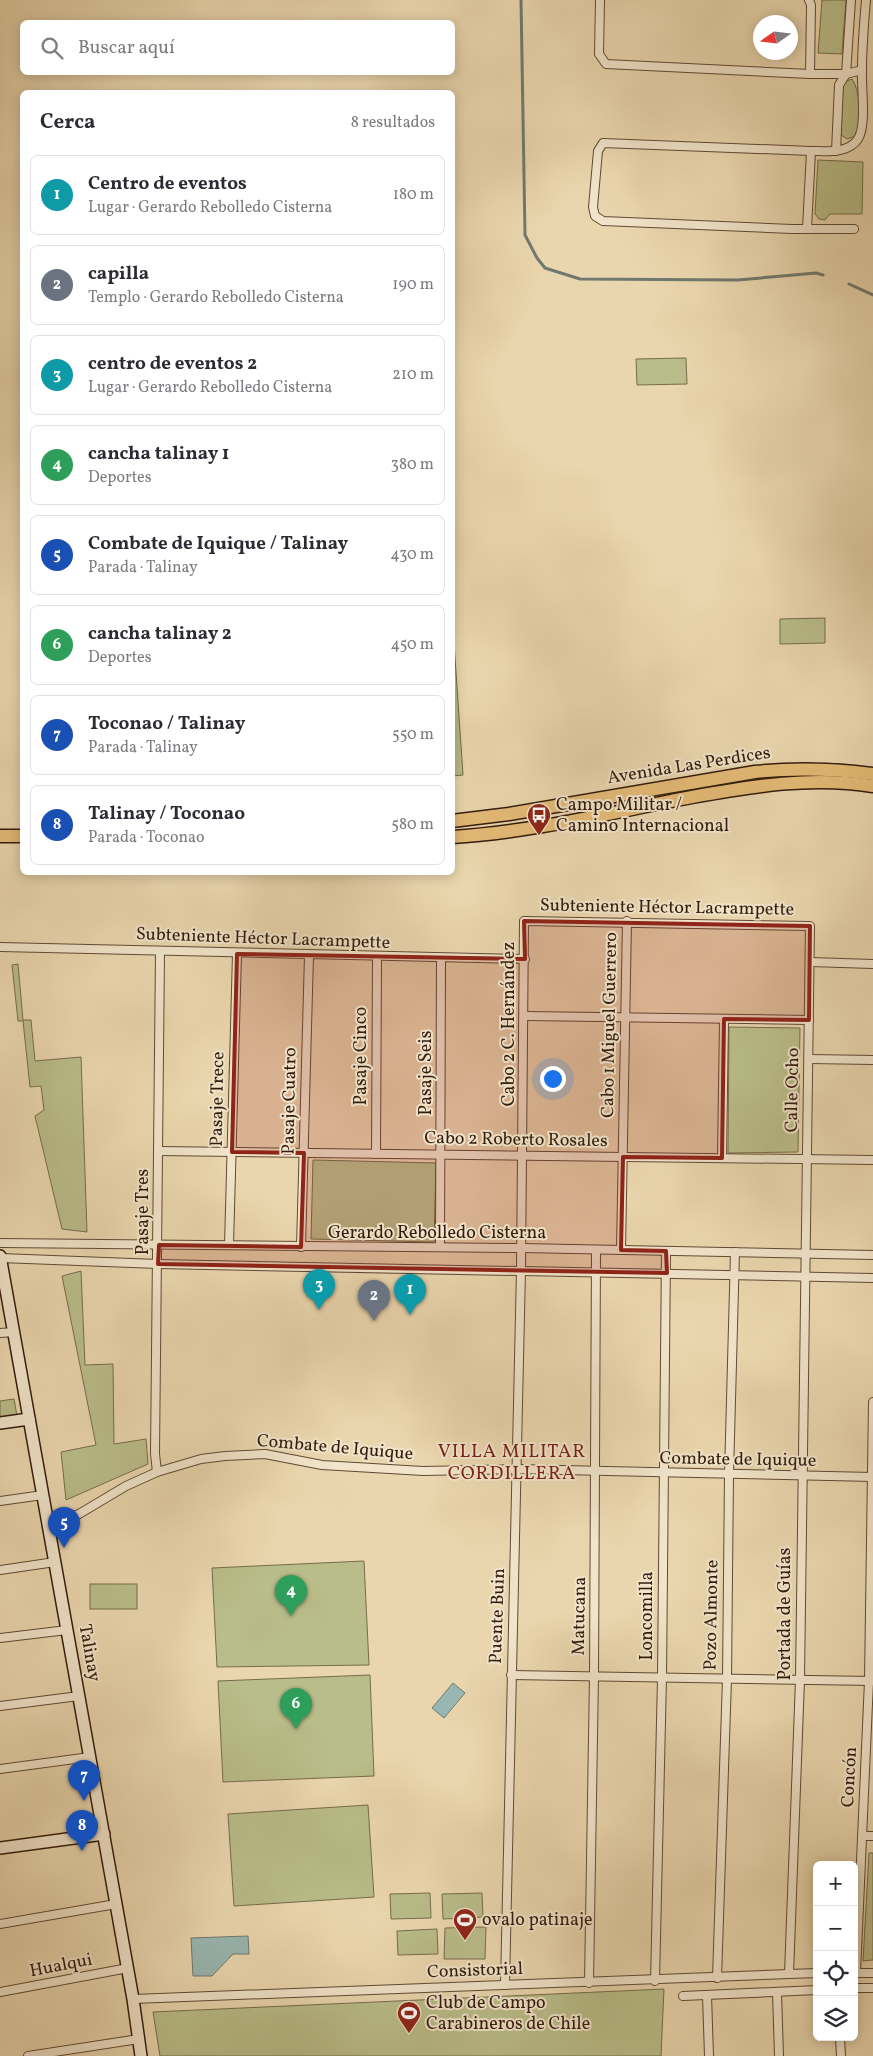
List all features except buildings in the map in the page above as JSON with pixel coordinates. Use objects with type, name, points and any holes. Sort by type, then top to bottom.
[{"type":"main road","name":"Avenida Las Perdices","points":[[455,821],[509,814],[755,772],[814,768],[873,774]]},
{"type":"main road","name":"Avenida Las Perdices","points":[[455,836],[569,822],[758,785],[830,781],[873,786]]},
{"type":"main road","points":[[0,836],[20,836]]},
{"type":"street","points":[[600,0],[599,54],[606,64],[810,74],[846,74],[862,70]]},
{"type":"street","points":[[808,0],[811,5],[810,74]]},
{"type":"street","points":[[836,151],[839,85],[846,74],[851,0]]},
{"type":"street","points":[[854,229],[602,221],[596,216],[593,207],[598,151],[604,143],[811,151],[836,151],[851,145],[858,139],[862,127],[862,70],[866,0]]},
{"type":"street","points":[[807,229],[811,151]]},
{"type":"street","name":"Subteniente Héctor Lacrampette","points":[[524,921],[627,921],[810,926]]},
{"type":"street","name":"Cabo 2 C. Hernández","points":[[521,1248],[525,1016],[524,921]]},
{"type":"street","name":"Cabo 1 Miguel Guerrero","points":[[621,1250],[627,921]]},
{"type":"street","name":"Calle Ocho","points":[[806,1254],[810,926]]},
{"type":"street","name":"Subteniente Héctor Lacrampette","points":[[0,947],[377,958],[525,959]]},
{"type":"street","name":"Pasaje Tres","points":[[157,1472],[160,952]]},
{"type":"street","name":"Pasaje Trece","points":[[230,1246],[237,954]]},
{"type":"street","name":"Pasaje Cuatro","points":[[301,1247],[309,955]]},
{"type":"street","name":"Pasaje Cinco","points":[[376,1154],[377,958]]},
{"type":"street","name":"Pasaje Seis","points":[[440,1247],[441,959]]},
{"type":"street","points":[[810,962],[873,964]]},
{"type":"street","points":[[525,1016],[809,1020]]},
{"type":"street","points":[[722,1158],[724,1019]]},
{"type":"street","points":[[808,1059],[873,1060]]},
{"type":"street","name":"Cabo 2 Roberto Rosales","points":[[158,1151],[873,1160]]},
{"type":"street","name":"Gerardo Rebolledo Cisterna","points":[[0,1243],[521,1248],[873,1255]]},
{"type":"street","name":"Puente Buin","points":[[505,1985],[521,1248]]},
{"type":"street","name":"Matucana","points":[[589,1983],[596,1471],[596,1250]]},
{"type":"street","name":"Loncomilla","points":[[655,1981],[662,1678],[662,1474],[666,1251]]},
{"type":"street","name":"Pozo Almonte","points":[[717,1978],[727,1679],[729,1474],[735,1252]]},
{"type":"street","name":"Portada de Guías","points":[[790,1974],[800,1680],[801,1476],[806,1254]]},
{"type":"street","name":"Gerardo Rebolledo Cisterna","points":[[0,1257],[158,1264],[596,1271],[873,1278]]},
{"type":"street","name":"Talinay","points":[[0,1257],[128,1968],[141,2056]]},
{"type":"street","points":[[0,1333],[14,1332]]},
{"type":"street","name":"Concón","points":[[856,1951],[871,1681],[873,1402]]},
{"type":"street","points":[[0,1423],[29,1419]]},
{"type":"street","name":"Combate de Iquique","points":[[48,1524],[79,1514],[126,1486],[157,1472],[201,1459],[265,1454],[296,1461],[359,1469],[423,1471],[517,1469],[662,1474],[872,1477]]},
{"type":"street","points":[[0,1501],[43,1495]]},
{"type":"street","points":[[0,1570],[55,1562]]},
{"type":"street","points":[[0,1638],[67,1630]]},
{"type":"street","points":[[511,1675],[871,1681]]},
{"type":"street","points":[[0,1706],[79,1696]]},
{"type":"street","points":[[0,1769],[90,1757]]},
{"type":"street","points":[[0,1848],[104,1834]]},
{"type":"street","points":[[862,1836],[873,1836]]},
{"type":"street","points":[[0,1924],[116,1904]]},
{"type":"street","name":"Hualqui","points":[[0,1992],[128,1968]]},
{"type":"street","points":[[858,1973],[873,1973]]},
{"type":"street","name":"Consistorial","points":[[133,1999],[813,1974]]},
{"type":"street","points":[[858,1988],[873,1988]]},
{"type":"street","points":[[683,1996],[813,1990]]},
{"type":"street","points":[[778,1992],[779,2056]]},
{"type":"street","points":[[707,1995],[709,2056]]},
{"type":"street","points":[[28,2056],[139,2039]]},
{"type":"street","points":[[840,2041],[841,2056]]},
{"type":"highlighted area","points":[[524,921],[810,926],[809,1020],[724,1019],[722,1158],[623,1157],[621,1250],[666,1251],[667,1273],[158,1264],[159,1245],[301,1247],[304,1153],[232,1152],[237,954],[525,959]]},
{"type":"green space","points":[[822,0],[846,0],[842,54],[818,53]]},
{"type":"green space","points":[[852,79],[859,99],[859,123],[856,136],[847,139],[840,134],[841,89],[844,82]]},
{"type":"green space","points":[[818,160],[863,162],[862,214],[830,214],[825,220],[819,219],[815,214]]},
{"type":"green space","points":[[686,358],[687,384],[637,385],[636,359]]},
{"type":"green space","points":[[825,618],[825,643],[780,644],[780,619]]},
{"type":"green space","points":[[455,657],[463,775],[455,776]]},
{"type":"green space","points":[[18,964],[23,1020],[31,1020],[35,1061],[81,1057],[87,1232],[62,1229],[35,1116],[44,1110],[41,1086],[30,1087],[23,1021],[18,1021],[12,965]]},
{"type":"green space","points":[[729,1027],[800,1028],[798,1152],[728,1153]]},
{"type":"green space","points":[[313,1160],[436,1163],[434,1242],[311,1239]]},
{"type":"green space","points":[[81,1271],[85,1365],[113,1364],[114,1444],[146,1439],[148,1464],[66,1500],[61,1452],[96,1445],[62,1276]]},
{"type":"green space","points":[[14,1399],[17,1416],[0,1418],[0,1401]]},
{"type":"green space","points":[[364,1561],[369,1665],[217,1667],[212,1568]]},
{"type":"green space","points":[[90,1584],[137,1584],[137,1609],[90,1609]]},
{"type":"green space","points":[[370,1675],[374,1776],[223,1782],[218,1681]]},
{"type":"green space","points":[[368,1805],[374,1897],[234,1906],[228,1814]]},
{"type":"green space","points":[[869,1853],[873,1853],[873,1960],[863,1961]]},
{"type":"green space","points":[[430,1893],[431,1918],[391,1919],[390,1894]]},
{"type":"green space","points":[[482,1893],[483,1917],[443,1919],[442,1894]]},
{"type":"green space","name":"ovalo patinaje","points":[[486,1927],[485,1959],[444,1959],[445,1928]]},
{"type":"green space","points":[[437,1929],[438,1954],[398,1955],[397,1931]]},
{"type":"green space","name":"Club de Campo Carabineros de Chile","points":[[664,1989],[661,2056],[160,2056],[153,2012]]},
{"type":"water","points":[[453,1683],[465,1693],[444,1718],[432,1708]]},
{"type":"water","points":[[248,1936],[249,1954],[233,1954],[212,1976],[193,1976],[191,1938]]},
{"type":"waterway","points":[[521,0],[525,235],[537,258],[545,268],[580,279],[738,280],[816,273],[823,275]]},
{"type":"waterway","points":[[849,284],[873,295]]},
{"type":"place","name":"Campo Militar / Camino Internacional","points":[[539,836]]},
{"type":"place","name":"centro de eventos 2","points":[[319,1310]]},
{"type":"place","name":"Centro de eventos","points":[[410,1315]]},
{"type":"place","name":"capilla","points":[[374,1321]]},
{"type":"place","name":"Combate de Iquique / Talinay","points":[[64,1548]]},
{"type":"place","name":"cancha talinay 1","points":[[291,1616]]},
{"type":"place","name":"cancha talinay 2","points":[[296,1729]]},
{"type":"place","name":"Toconao / Talinay","points":[[84,1801]]},
{"type":"place","name":"Talinay / Toconao","points":[[82,1851]]},
{"type":"place","name":"ovalo patinaje","points":[[465,1941]]},
{"type":"place","name":"Club de Campo Carabineros de Chile","points":[[409,2034]]},
{"type":"district","name":"VILLA MILITAR CORDILLERA","points":[[512,1463]]}]
